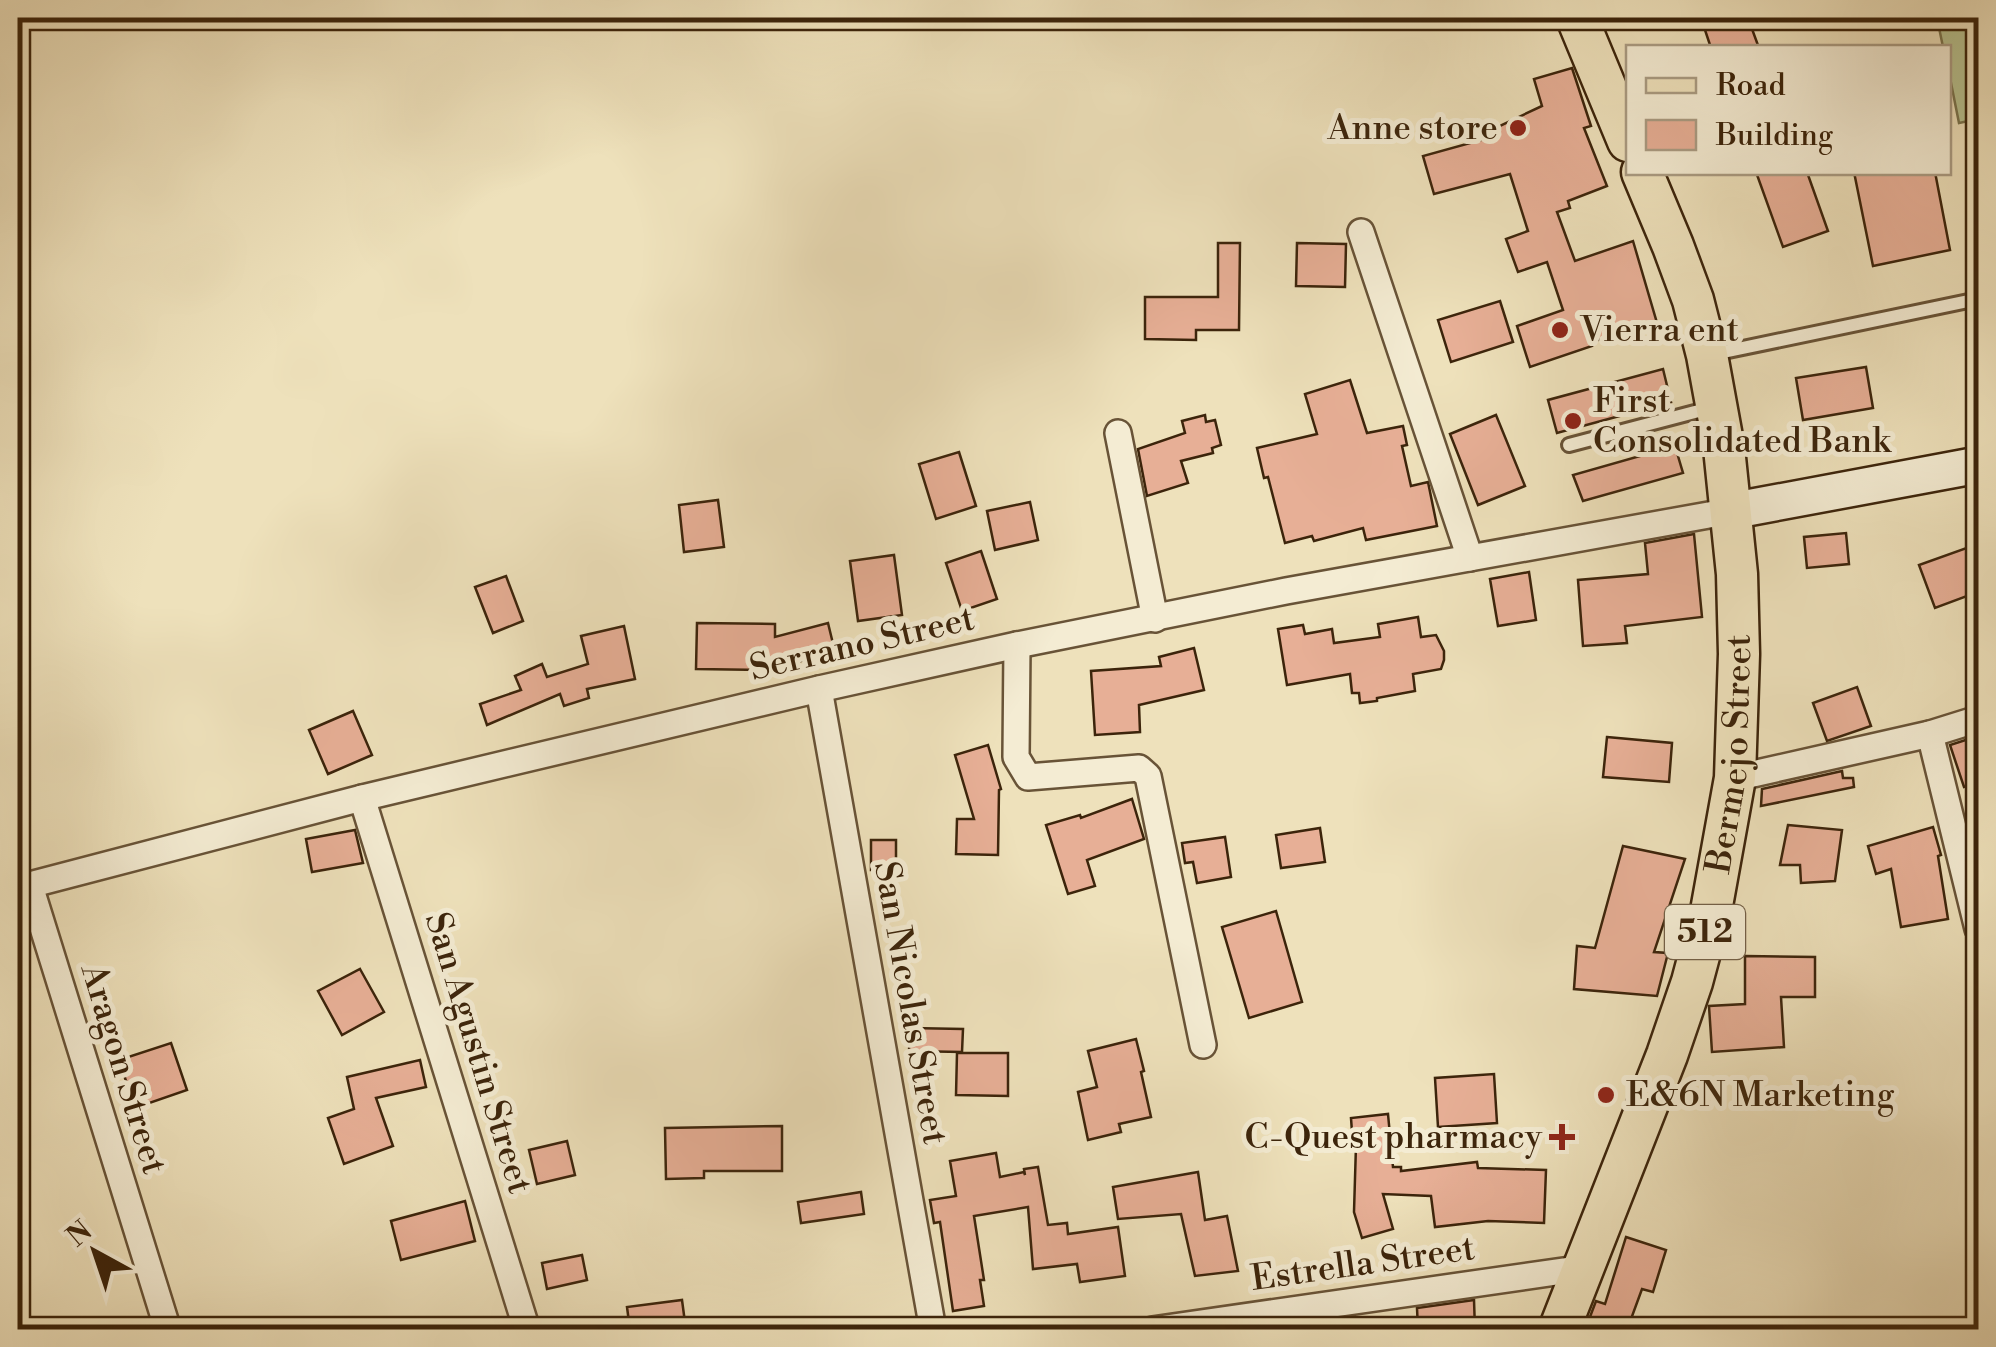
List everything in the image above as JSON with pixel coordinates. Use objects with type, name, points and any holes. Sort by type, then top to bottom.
[{"type":"main road","points":[[1576,18],[1626,135]]},
{"type":"main road","name":"512","points":[[1643,175],[1693,300],[1718,406],[1731,512]]},
{"type":"main road","points":[[1731,512],[1978,465]]},
{"type":"main road","name":"Bermejo Street","points":[[1559,1330],[1667,1055],[1711,911],[1736,778],[1737,574],[1731,512]]},
{"type":"street","points":[[1361,232],[1470,558]]},
{"type":"street","points":[[1118,434],[1155,618]]},
{"type":"street","name":"Serrano Street","points":[[24,887],[362,798],[1018,645],[1286,591],[1731,512]]},
{"type":"street","points":[[1018,645],[1016,757],[1028,776],[1140,768],[1148,776],[1203,1045]]},
{"type":"street","name":"San Nicolas Street","points":[[819,689],[932,1330]]},
{"type":"street","points":[[1736,778],[1978,720]]},
{"type":"street","points":[[1930,734],[1978,930]]},
{"type":"street","name":"San Agustin Street","points":[[362,798],[527,1330]]},
{"type":"street","name":"Aragon Street","points":[[24,887],[168,1330]]},
{"type":"street","name":"Estrella Street","points":[[1152,1330],[1584,1268]]},
{"type":"lane","points":[[1707,355],[1978,298]]},
{"type":"lane","points":[[1569,445],[1718,406]]},
{"type":"green space","points":[[1937,18],[1978,18],[1978,119],[1959,123],[1951,83],[1951,45],[1943,45]]},
{"type":"building","points":[[1701,18],[1748,18],[1758,45],[1710,45]]},
{"type":"building","points":[[1572,68],[1591,126],[1584,128],[1607,186],[1568,201],[1570,208],[1557,212],[1575,261],[1633,241],[1657,323],[1591,342],[1592,346],[1530,367],[1517,326],[1563,310],[1547,262],[1518,272],[1506,239],[1528,231],[1510,174],[1434,194],[1423,156],[1492,137],[1489,131],[1542,106],[1534,79]]},
{"type":"building","points":[[1757,175],[1808,175],[1828,231],[1783,247]]},
{"type":"building","points":[[1855,175],[1936,175],[1950,250],[1873,266]]},
{"type":"building","points":[[1218,243],[1240,243],[1239,330],[1196,330],[1196,340],[1145,339],[1145,297],[1218,297]]},
{"type":"building","points":[[1297,243],[1346,244],[1345,287],[1296,286]]},
{"type":"building","points":[[1500,301],[1513,342],[1451,362],[1438,320]]},
{"type":"building","points":[[1866,367],[1873,408],[1803,420],[1796,378]]},
{"type":"building","points":[[1663,369],[1671,402],[1557,433],[1548,400]]},
{"type":"building","points":[[1350,380],[1367,433],[1403,426],[1407,445],[1402,446],[1411,486],[1428,482],[1437,526],[1366,540],[1363,528],[1314,541],[1312,536],[1285,543],[1257,448],[1317,434],[1305,394]]},
{"type":"building","points":[[1205,415],[1206,422],[1215,420],[1221,445],[1212,448],[1213,453],[1181,461],[1188,483],[1147,496],[1138,449],[1185,433],[1182,421]]},
{"type":"building","points":[[1496,415],[1525,486],[1478,505],[1450,434]]},
{"type":"building","points":[[1675,446],[1683,473],[1583,501],[1573,475]]},
{"type":"building","points":[[959,452],[976,506],[936,519],[919,464]]},
{"type":"building","points":[[718,500],[724,547],[684,552],[679,505]]},
{"type":"building","points":[[1030,502],[1038,540],[995,550],[987,511]]},
{"type":"building","points":[[1846,533],[1849,564],[1807,568],[1804,537]]},
{"type":"building","points":[[1694,534],[1702,617],[1625,626],[1627,643],[1583,646],[1578,580],[1648,574],[1645,543]]},
{"type":"building","points":[[1972,546],[1978,564],[1978,592],[1935,608],[1919,565]]},
{"type":"building","points":[[981,551],[997,599],[962,611],[946,563]]},
{"type":"building","points":[[894,555],[902,615],[858,621],[850,561]]},
{"type":"building","points":[[1529,572],[1536,620],[1498,626],[1490,579]]},
{"type":"building","points":[[506,576],[523,621],[493,633],[475,587]]},
{"type":"building","points":[[1418,617],[1421,637],[1436,635],[1444,660],[1441,669],[1413,674],[1415,691],[1360,703],[1359,693],[1352,693],[1350,674],[1287,685],[1278,629],[1303,625],[1305,634],[1332,629],[1334,643],[1380,637],[1378,624]]},
{"type":"building","points":[[697,623],[775,624],[775,637],[828,623],[835,652],[767,670],[696,669]]},
{"type":"building","points":[[624,626],[635,679],[587,689],[589,698],[564,706],[560,694],[487,725],[480,704],[521,690],[515,676],[542,664],[547,677],[588,664],[581,636]]},
{"type":"building","points":[[1194,648],[1204,690],[1139,705],[1140,732],[1095,735],[1091,671],[1161,666],[1159,657]]},
{"type":"building","points":[[1857,687],[1871,726],[1827,741],[1813,703]]},
{"type":"building","points":[[353,711],[372,755],[328,774],[309,730]]},
{"type":"building","points":[[1978,736],[1978,783],[1964,787],[1950,745]]},
{"type":"building","points":[[1607,737],[1672,743],[1669,782],[1603,777]]},
{"type":"building","points":[[988,745],[1001,789],[998,855],[956,854],[957,819],[974,819],[955,755]]},
{"type":"building","points":[[1842,771],[1843,778],[1853,778],[1854,787],[1761,806],[1762,789]]},
{"type":"building","points":[[1132,799],[1144,839],[1087,860],[1095,886],[1068,894],[1046,825],[1080,815],[1081,818]]},
{"type":"building","points":[[1788,825],[1842,830],[1835,881],[1801,883],[1800,865],[1780,865]]},
{"type":"building","points":[[1933,827],[1941,855],[1938,856],[1948,919],[1901,927],[1891,869],[1876,874],[1868,846]]},
{"type":"building","points":[[1320,828],[1325,862],[1281,868],[1276,835]]},
{"type":"building","points":[[355,830],[363,863],[312,872],[306,839]]},
{"type":"building","points":[[1225,837],[1231,877],[1197,883],[1193,862],[1185,863],[1182,843]]},
{"type":"building","points":[[871,840],[896,840],[896,871],[871,870]]},
{"type":"building","points":[[1623,846],[1685,859],[1654,952],[1668,953],[1657,996],[1574,989],[1577,946],[1595,948]]},
{"type":"building","points":[[1276,911],[1302,1002],[1249,1018],[1222,927]]},
{"type":"building","points":[[1745,956],[1815,957],[1815,997],[1781,997],[1784,1047],[1712,1052],[1709,1006],[1745,1004]]},
{"type":"building","points":[[360,969],[384,1012],[342,1035],[318,991]]},
{"type":"building","points":[[910,1028],[963,1029],[962,1052],[909,1051]]},
{"type":"building","points":[[1136,1039],[1151,1117],[1119,1124],[1121,1132],[1088,1140],[1078,1092],[1097,1087],[1088,1051]]},
{"type":"building","points":[[171,1043],[187,1090],[135,1108],[119,1060]]},
{"type":"building","points":[[957,1053],[1008,1053],[1008,1096],[956,1095]]},
{"type":"building","points":[[420,1060],[426,1087],[376,1098],[393,1146],[344,1164],[328,1118],[354,1109],[347,1077]]},
{"type":"building","points":[[1494,1074],[1497,1123],[1438,1127],[1435,1078]]},
{"type":"building","points":[[1388,1114],[1393,1167],[1401,1167],[1401,1171],[1477,1162],[1478,1168],[1546,1170],[1544,1223],[1488,1221],[1435,1227],[1431,1196],[1383,1194],[1393,1229],[1362,1238],[1354,1212],[1356,1145],[1353,1146],[1351,1118]]},
{"type":"building","points":[[782,1126],[782,1171],[704,1171],[704,1178],[666,1179],[665,1128]]},
{"type":"building","points":[[567,1141],[575,1175],[537,1184],[529,1150]]},
{"type":"building","points":[[996,1153],[1000,1177],[1024,1172],[1025,1175],[1024,1169],[1038,1167],[1048,1225],[1067,1223],[1068,1234],[1118,1227],[1125,1276],[1080,1282],[1077,1264],[1033,1269],[1028,1207],[974,1216],[984,1306],[953,1311],[940,1222],[934,1223],[930,1200],[956,1196],[950,1161]]},
{"type":"building","points":[[1198,1172],[1205,1220],[1227,1216],[1238,1271],[1195,1276],[1181,1214],[1118,1219],[1113,1187]]},
{"type":"building","points":[[861,1192],[864,1214],[801,1223],[798,1202]]},
{"type":"building","points":[[465,1201],[475,1241],[401,1260],[391,1221]]},
{"type":"building","points":[[1626,1237],[1666,1250],[1653,1292],[1642,1289],[1627,1330],[1585,1330],[1596,1301],[1605,1304]]},
{"type":"building","points":[[582,1255],[587,1280],[547,1289],[542,1263]]},
{"type":"building","points":[[682,1300],[686,1330],[630,1330],[627,1307]]},
{"type":"building","points":[[1474,1300],[1475,1330],[1418,1330],[1417,1308]]},
{"type":"place","name":"Anne store","points":[[1518,128]]},
{"type":"place","name":"Vierra ent","points":[[1560,330]]},
{"type":"place","name":"First Consolidated Bank","points":[[1573,421]]},
{"type":"place","name":"E&6N Marketing","points":[[1606,1095]]},
{"type":"place","name":"C-Quest pharmacy","points":[[1562,1137]]}]
